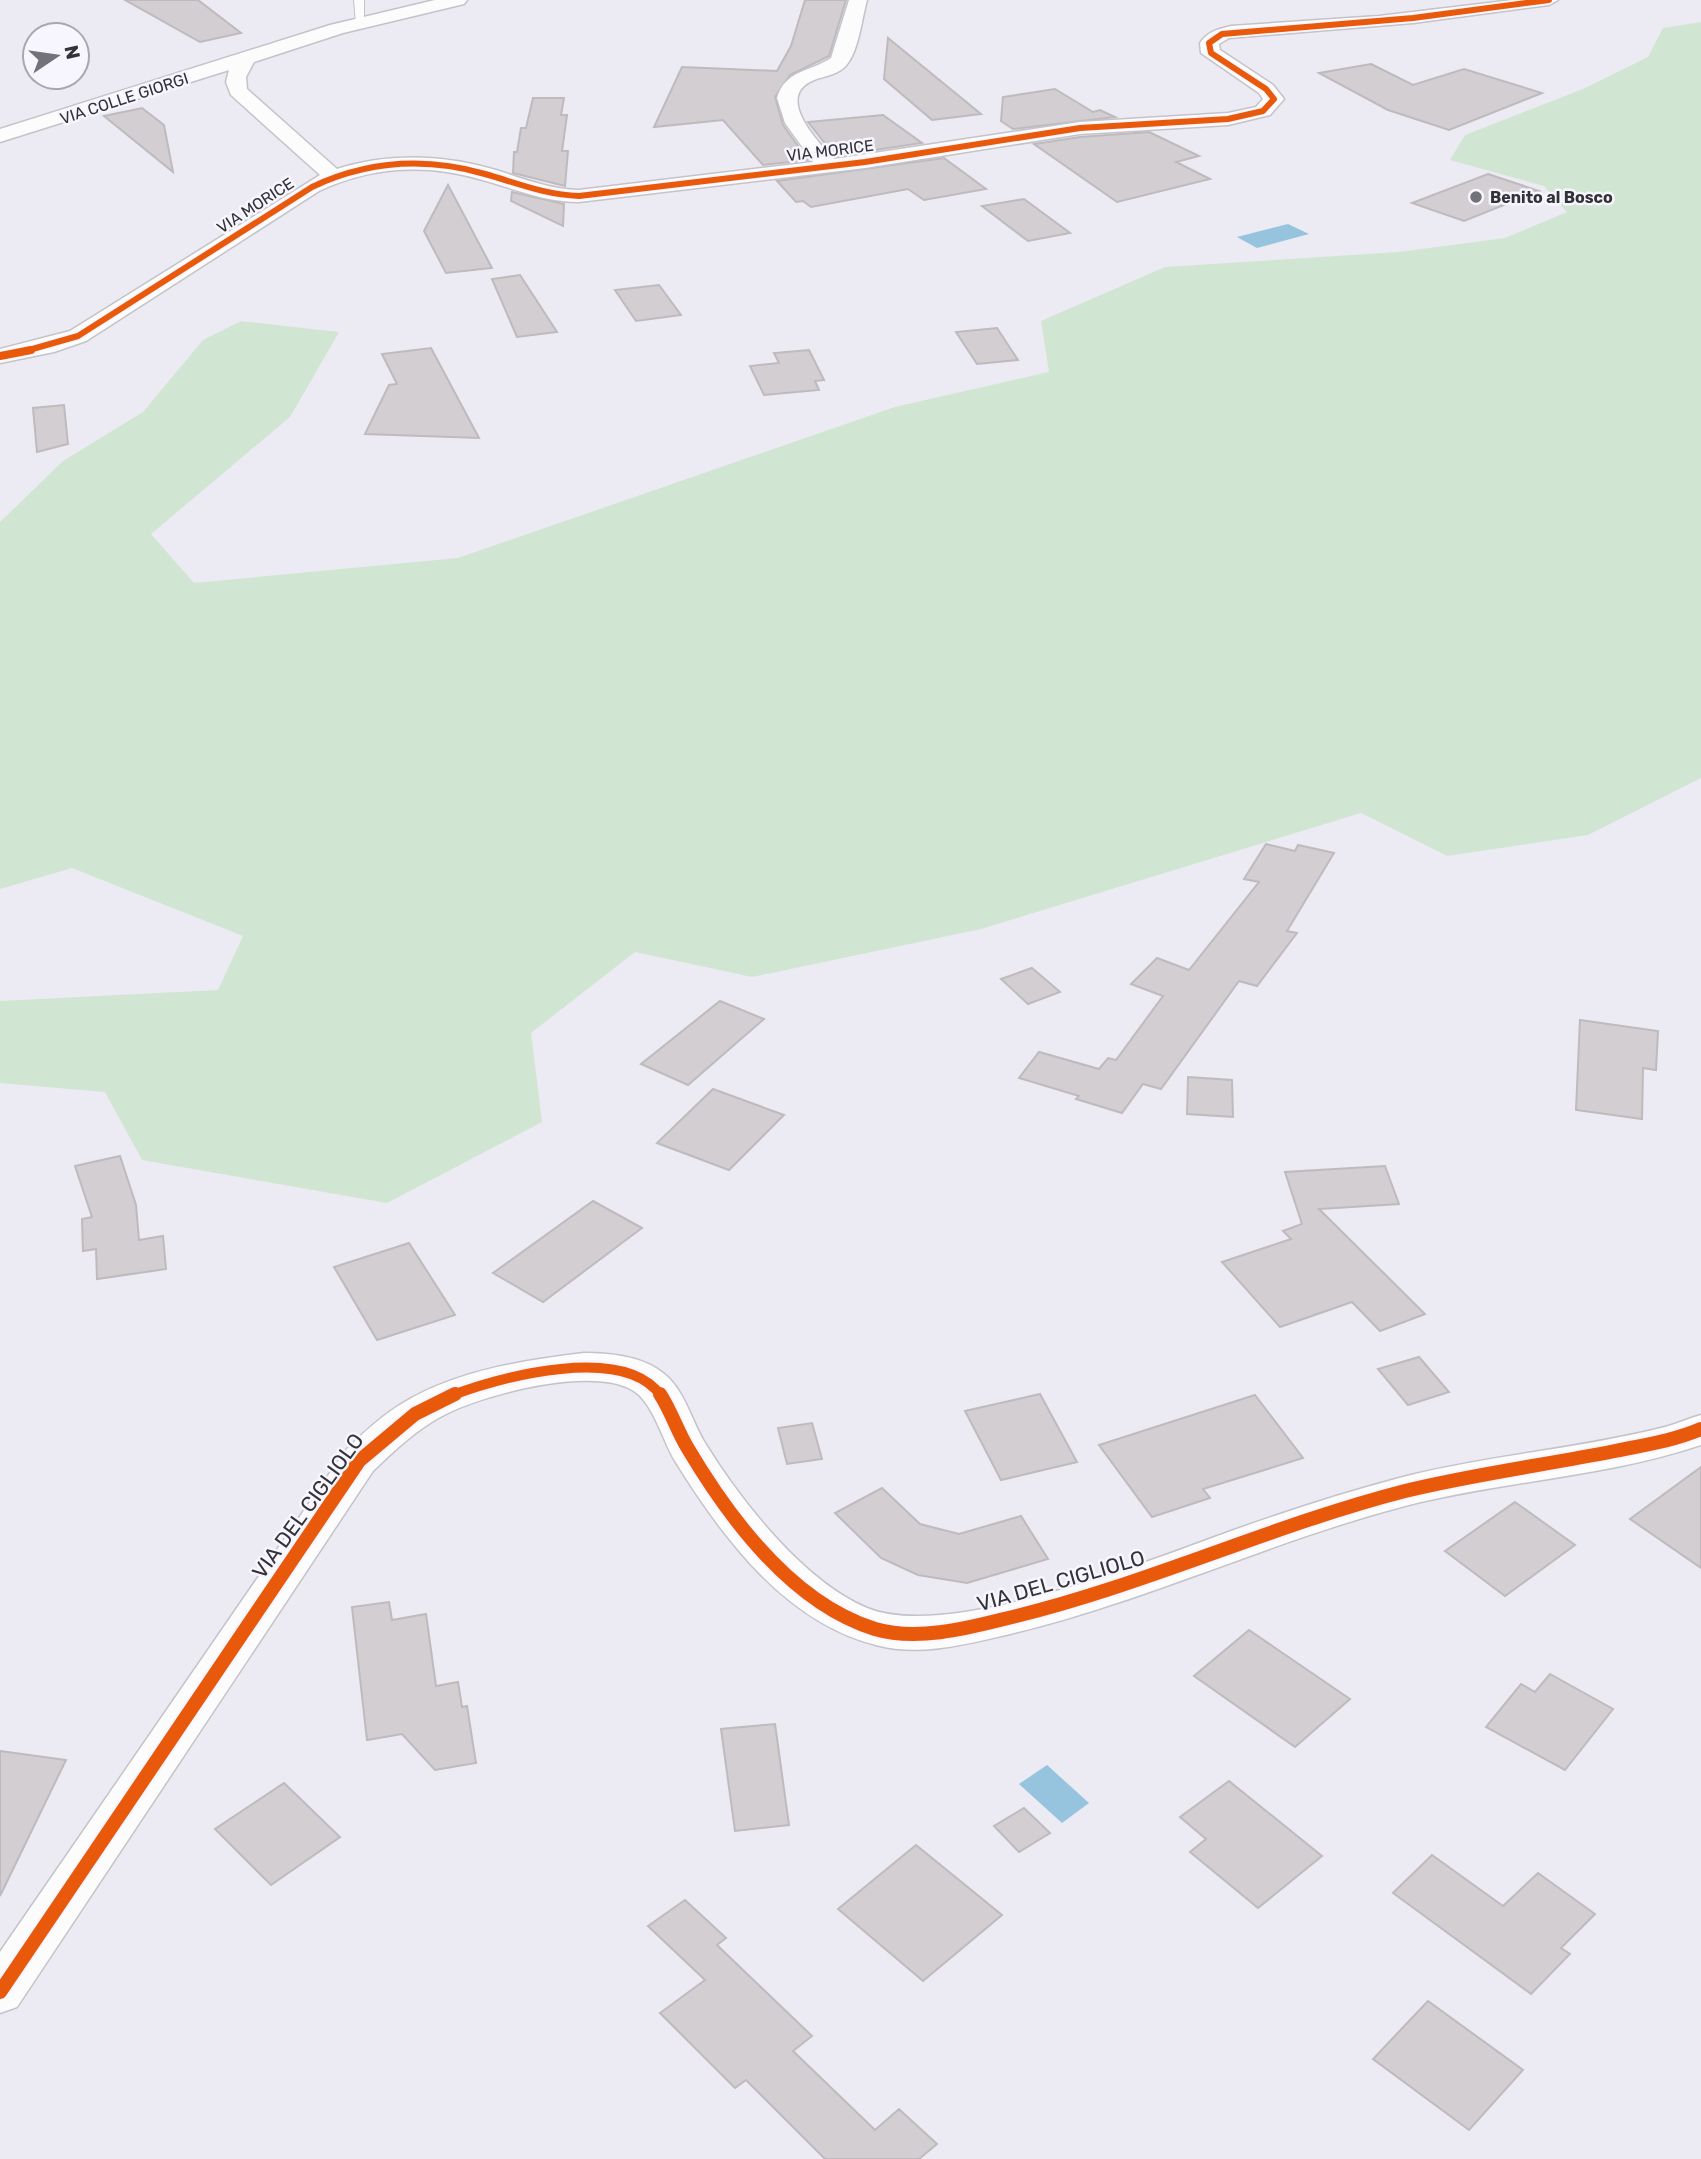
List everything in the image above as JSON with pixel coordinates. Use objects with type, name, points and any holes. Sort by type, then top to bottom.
[{"type":"street","name":"VIA COLLE GIORGI","points":[[0,136],[361,24],[458,0]]},
{"type":"street","points":[[828,166],[795,125],[789,110],[788,96],[795,81],[840,61],[858,0]]},
{"type":"street","name":"VIA MORICE","points":[[0,356],[78,337],[333,176],[390,165],[433,164],[484,174],[544,194],[570,196],[828,166],[1070,130],[1210,121],[1251,115],[1266,109],[1274,99],[1261,86],[1211,53],[1209,43],[1217,36],[1269,29],[1409,20],[1549,0]]},
{"type":"street","points":[[247,58],[236,77],[238,91],[333,176]]},
{"type":"street","name":"VIA DEL CIGLIOLO","points":[[0,1992],[359,1461],[382,1437],[415,1412],[460,1391],[588,1366],[619,1369],[644,1379],[661,1394],[682,1439],[723,1502],[780,1566],[828,1604],[856,1621],[874,1629],[912,1633],[972,1626],[1056,1607],[1405,1491],[1615,1452],[1683,1437],[1701,1429]]},
{"type":"lane","points":[[359,0],[361,24]]},
{"type":"green space","points":[[1701,22],[1701,778],[1588,835],[1447,856],[1361,813],[981,929],[752,977],[635,952],[531,1033],[542,1122],[387,1203],[142,1160],[105,1092],[0,1083],[0,1001],[218,990],[243,936],[72,868],[0,889],[0,522],[63,461],[143,412],[203,340],[241,321],[339,332],[290,417],[151,534],[194,583],[458,558],[895,407],[1049,372],[1041,321],[1165,267],[1399,252],[1505,238],[1567,212],[1544,186],[1450,160],[1465,135],[1583,89],[1648,57],[1663,28]]},
{"type":"water","points":[[1288,224],[1309,234],[1257,248],[1237,237]]},
{"type":"water","points":[[1047,1765],[1089,1803],[1062,1823],[1019,1784]]},
{"type":"building","points":[[125,0],[198,0],[241,33],[200,42]]},
{"type":"building","points":[[805,0],[846,0],[829,56],[790,75],[775,97],[783,125],[808,160],[763,165],[723,120],[654,127],[682,67],[777,71],[791,46]]},
{"type":"building","points":[[888,38],[981,114],[932,120],[884,79]]},
{"type":"building","points":[[1371,64],[1413,85],[1464,69],[1542,93],[1449,130],[1388,110],[1319,73]]},
{"type":"building","points":[[1055,89],[1093,112],[1100,110],[1115,117],[1013,129],[1001,121],[1003,97]]},
{"type":"building","points":[[533,98],[564,98],[561,115],[567,115],[562,151],[568,151],[565,186],[513,173],[514,152],[517,152],[521,128],[526,128]]},
{"type":"building","points":[[142,108],[164,125],[173,172],[104,116]]},
{"type":"building","points":[[883,115],[922,143],[835,156],[808,122]]},
{"type":"building","points":[[1149,132],[1199,156],[1176,162],[1210,179],[1117,202],[1034,144],[1080,137]]},
{"type":"building","points":[[944,158],[986,189],[924,200],[908,189],[811,207],[803,201],[796,202],[777,181]]},
{"type":"building","name":"Benito al Bosco","points":[[1488,174],[1539,191],[1464,221],[1412,203]]},
{"type":"building","points":[[448,185],[492,268],[446,273],[424,231]]},
{"type":"building","points":[[512,192],[564,204],[563,226],[511,201]]},
{"type":"building","points":[[1024,199],[1070,233],[1028,241],[982,206]]},
{"type":"building","points":[[520,275],[557,332],[517,337],[492,279]]},
{"type":"building","points":[[659,285],[681,315],[636,321],[615,290]]},
{"type":"building","points":[[997,328],[1018,360],[977,364],[956,332]]},
{"type":"building","points":[[431,348],[479,438],[365,434],[389,385],[397,384],[382,354]]},
{"type":"building","points":[[809,350],[824,380],[815,381],[819,390],[764,395],[750,366],[779,363],[774,353]]},
{"type":"building","points":[[64,405],[68,444],[37,452],[33,408]]},
{"type":"building","points":[[1266,844],[1295,851],[1298,845],[1334,853],[1287,931],[1297,933],[1257,986],[1239,981],[1161,1089],[1143,1084],[1122,1113],[1076,1099],[1079,1096],[1019,1078],[1039,1052],[1099,1069],[1108,1058],[1116,1060],[1163,996],[1131,984],[1157,958],[1189,970],[1259,882],[1244,879]]},
{"type":"building","points":[[1032,968],[1060,992],[1028,1004],[1001,979]]},
{"type":"building","points":[[720,1001],[764,1019],[688,1085],[641,1064]]},
{"type":"building","points":[[1580,1020],[1658,1031],[1656,1070],[1643,1068],[1642,1119],[1576,1110]]},
{"type":"building","points":[[1188,1077],[1232,1080],[1233,1117],[1187,1114]]},
{"type":"building","points":[[713,1089],[784,1115],[729,1170],[657,1143]]},
{"type":"building","points":[[120,1156],[136,1205],[139,1240],[163,1236],[166,1269],[97,1279],[96,1249],[83,1251],[82,1219],[92,1217],[75,1166]]},
{"type":"building","points":[[1385,1166],[1399,1204],[1319,1209],[1425,1314],[1380,1331],[1352,1302],[1280,1327],[1222,1262],[1291,1239],[1283,1231],[1302,1224],[1285,1172]]},
{"type":"building","points":[[593,1201],[642,1228],[543,1302],[493,1273]]},
{"type":"building","points":[[409,1243],[455,1315],[377,1340],[334,1267]]},
{"type":"building","points":[[1419,1357],[1449,1392],[1408,1405],[1378,1369]]},
{"type":"building","points":[[1040,1394],[1077,1462],[1001,1480],[965,1411]]},
{"type":"building","points":[[1255,1395],[1303,1458],[1203,1489],[1210,1498],[1152,1517],[1099,1445]]},
{"type":"building","points":[[812,1423],[822,1459],[787,1464],[778,1428]]},
{"type":"building","points":[[1701,1467],[1701,1568],[1630,1519]]},
{"type":"building","points":[[882,1488],[920,1524],[959,1534],[1021,1516],[1048,1559],[967,1583],[918,1575],[881,1558],[835,1513]]},
{"type":"building","points":[[1515,1502],[1575,1545],[1505,1596],[1445,1551]]},
{"type":"building","points":[[389,1602],[392,1620],[426,1614],[436,1686],[458,1682],[462,1707],[467,1706],[476,1763],[435,1770],[402,1734],[367,1740],[352,1607]]},
{"type":"building","points":[[1249,1630],[1350,1699],[1295,1747],[1194,1676]]},
{"type":"building","points":[[1550,1674],[1613,1709],[1565,1770],[1486,1727],[1521,1684],[1535,1692]]},
{"type":"building","points":[[775,1724],[789,1825],[735,1831],[721,1729]]},
{"type":"building","points":[[0,1751],[66,1760],[0,1896]]},
{"type":"building","points":[[1229,1781],[1322,1856],[1258,1908],[1190,1852],[1206,1839],[1180,1817]]},
{"type":"building","points":[[284,1783],[340,1837],[271,1885],[215,1829]]},
{"type":"building","points":[[1024,1808],[1050,1833],[1019,1852],[994,1826]]},
{"type":"building","points":[[916,1845],[1002,1915],[923,1981],[838,1909]]},
{"type":"building","points":[[1432,1855],[1503,1906],[1538,1873],[1595,1914],[1561,1948],[1570,1954],[1531,1994],[1393,1893]]},
{"type":"building","points":[[685,1900],[726,1938],[717,1945],[812,2036],[793,2051],[875,2130],[899,2109],[937,2144],[919,2159],[825,2159],[746,2080],[735,2088],[660,2013],[705,1980],[648,1926]]},
{"type":"building","points":[[1428,2001],[1523,2070],[1469,2130],[1373,2059]]},
{"type":"cycle path","points":[[0,356],[46,347],[78,336],[312,187],[353,170],[397,164],[442,165],[486,174],[543,192],[579,196],[865,162],[1080,128],[1228,119],[1263,111],[1274,99],[1266,89],[1211,53],[1209,43],[1222,34],[1240,30],[1413,18],[1549,0]]},
{"type":"cycle path","points":[[0,1992],[359,1461],[397,1426],[415,1414],[433,1403],[473,1388],[554,1371],[599,1366],[629,1372],[643,1378],[664,1400],[687,1447],[722,1500],[768,1555],[820,1601],[848,1618],[876,1629],[904,1633],[961,1628],[1042,1610],[1145,1578],[1351,1506],[1403,1492],[1651,1444],[1682,1437],[1701,1429]]},
{"type":"place","name":"Benito al Bosco","points":[[1476,197]]}]
